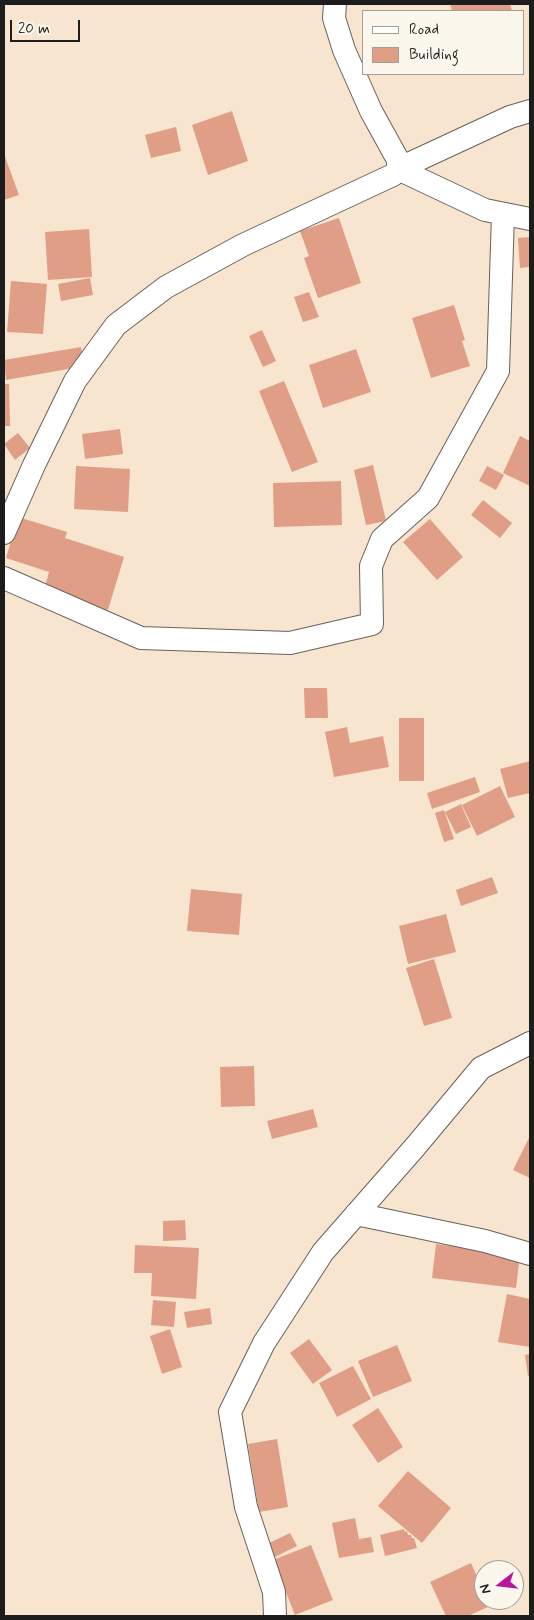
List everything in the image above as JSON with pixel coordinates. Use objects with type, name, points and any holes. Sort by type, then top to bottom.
[{"type":"street","points":[[335,4],[334,18],[344,50],[371,111],[398,160],[398,169]]},
{"type":"street","points":[[4,533],[34,465],[75,381],[116,325],[166,287],[251,241],[393,175],[398,169],[510,117],[530,111]]},
{"type":"street","points":[[398,169],[485,210],[530,219]]},
{"type":"street","points":[[4,578],[141,638],[290,643],[372,624],[371,566],[382,539],[428,498],[498,371],[504,214]]},
{"type":"street","points":[[275,1616],[274,1592],[246,1507],[230,1412],[264,1343],[323,1252],[481,1068],[530,1043]]},
{"type":"street","points":[[356,1214],[485,1241],[530,1254]]},
{"type":"building","points":[[450,4],[510,4],[512,10],[452,10]]},
{"type":"building","points":[[232,111],[248,161],[208,175],[192,125]]},
{"type":"building","points":[[176,127],[181,151],[151,158],[145,135]]},
{"type":"building","points":[[4,154],[19,195],[4,200]]},
{"type":"building","points":[[339,218],[361,283],[318,298],[304,258],[309,256],[300,231]]},
{"type":"building","points":[[89,229],[92,277],[48,280],[45,232]]},
{"type":"building","points":[[530,237],[530,267],[520,268],[518,238]]},
{"type":"building","points":[[90,278],[93,295],[61,301],[58,284]]},
{"type":"building","points":[[11,281],[47,284],[43,334],[7,332]]},
{"type":"building","points":[[309,292],[319,317],[303,322],[294,297]]},
{"type":"building","points":[[454,305],[465,340],[462,341],[470,366],[431,378],[412,318]]},
{"type":"building","points":[[262,330],[276,361],[263,367],[249,336]]},
{"type":"building","points":[[81,347],[85,366],[6,380],[4,360]]},
{"type":"building","points":[[356,349],[371,392],[323,408],[309,365]]},
{"type":"building","points":[[284,381],[318,462],[292,472],[259,391]]},
{"type":"building","points":[[4,384],[9,384],[10,426],[4,426]]},
{"type":"building","points":[[120,429],[123,454],[85,459],[82,434]]},
{"type":"building","points":[[18,433],[30,448],[15,460],[4,444]]},
{"type":"building","points":[[520,436],[530,441],[530,486],[503,473]]},
{"type":"building","points":[[373,465],[386,521],[366,525],[354,470]]},
{"type":"building","points":[[76,466],[130,469],[128,512],[74,509]]},
{"type":"building","points":[[487,466],[504,475],[496,490],[479,481]]},
{"type":"building","points":[[341,481],[342,525],[274,527],[273,483]]},
{"type":"building","points":[[483,500],[512,523],[500,538],[471,515]]},
{"type":"building","points":[[18,517],[67,532],[65,538],[124,557],[108,610],[44,590],[49,572],[6,558]]},
{"type":"building","points":[[430,519],[463,557],[437,580],[403,542]]},
{"type":"building","points":[[304,688],[327,688],[328,718],[305,718]]},
{"type":"building","points":[[399,718],[424,718],[424,781],[399,781]]},
{"type":"building","points":[[347,727],[350,743],[383,736],[389,767],[334,777],[325,732]]},
{"type":"building","points":[[530,761],[530,793],[508,798],[500,769]]},
{"type":"building","points":[[475,777],[480,792],[432,809],[427,793]]},
{"type":"building","points":[[500,786],[515,817],[477,836],[462,805]]},
{"type":"building","points":[[461,804],[471,827],[456,834],[445,812]]},
{"type":"building","points":[[444,810],[454,839],[444,842],[435,813]]},
{"type":"building","points":[[492,877],[498,893],[461,906],[456,890]]},
{"type":"building","points":[[191,889],[242,894],[239,935],[187,931]]},
{"type":"building","points":[[446,914],[456,952],[408,964],[399,926]]},
{"type":"building","points":[[434,959],[452,1018],[424,1026],[406,968]]},
{"type":"building","points":[[254,1066],[255,1106],[221,1107],[220,1067]]},
{"type":"building","points":[[313,1109],[318,1127],[272,1139],[267,1121]]},
{"type":"building","points":[[530,1136],[530,1178],[513,1170]]},
{"type":"building","points":[[185,1220],[186,1240],[163,1241],[163,1221]]},
{"type":"building","points":[[436,1244],[520,1255],[516,1288],[432,1278]]},
{"type":"building","points":[[135,1245],[199,1248],[196,1299],[151,1296],[152,1273],[134,1273]]},
{"type":"building","points":[[507,1294],[530,1299],[530,1347],[498,1342]]},
{"type":"building","points":[[153,1300],[176,1302],[174,1327],[151,1325]]},
{"type":"building","points":[[210,1308],[212,1324],[187,1328],[184,1312]]},
{"type":"building","points":[[170,1329],[182,1367],[162,1374],[150,1336]]},
{"type":"building","points":[[309,1339],[332,1370],[313,1384],[290,1353]]},
{"type":"building","points":[[397,1345],[412,1381],[373,1397],[358,1361]]},
{"type":"building","points":[[530,1354],[530,1376],[528,1376],[525,1355]]},
{"type":"building","points":[[353,1366],[371,1399],[337,1417],[319,1383]]},
{"type":"building","points":[[378,1408],[403,1447],[378,1463],[352,1425]]},
{"type":"building","points":[[277,1439],[288,1507],[259,1512],[248,1444]]},
{"type":"building","points":[[408,1471],[451,1508],[422,1543],[378,1506]]},
{"type":"building","points":[[355,1518],[359,1539],[371,1537],[374,1552],[339,1558],[332,1523]]},
{"type":"building","points":[[404,1529],[408,1535],[414,1538],[417,1548],[385,1556],[380,1535]]},
{"type":"building","points":[[290,1533],[297,1546],[273,1558],[267,1544]]},
{"type":"building","points":[[311,1545],[333,1600],[295,1615],[273,1560]]},
{"type":"building","points":[[471,1563],[474,1570],[474,1610],[481,1610],[468,1616],[446,1616],[430,1582]]}]
